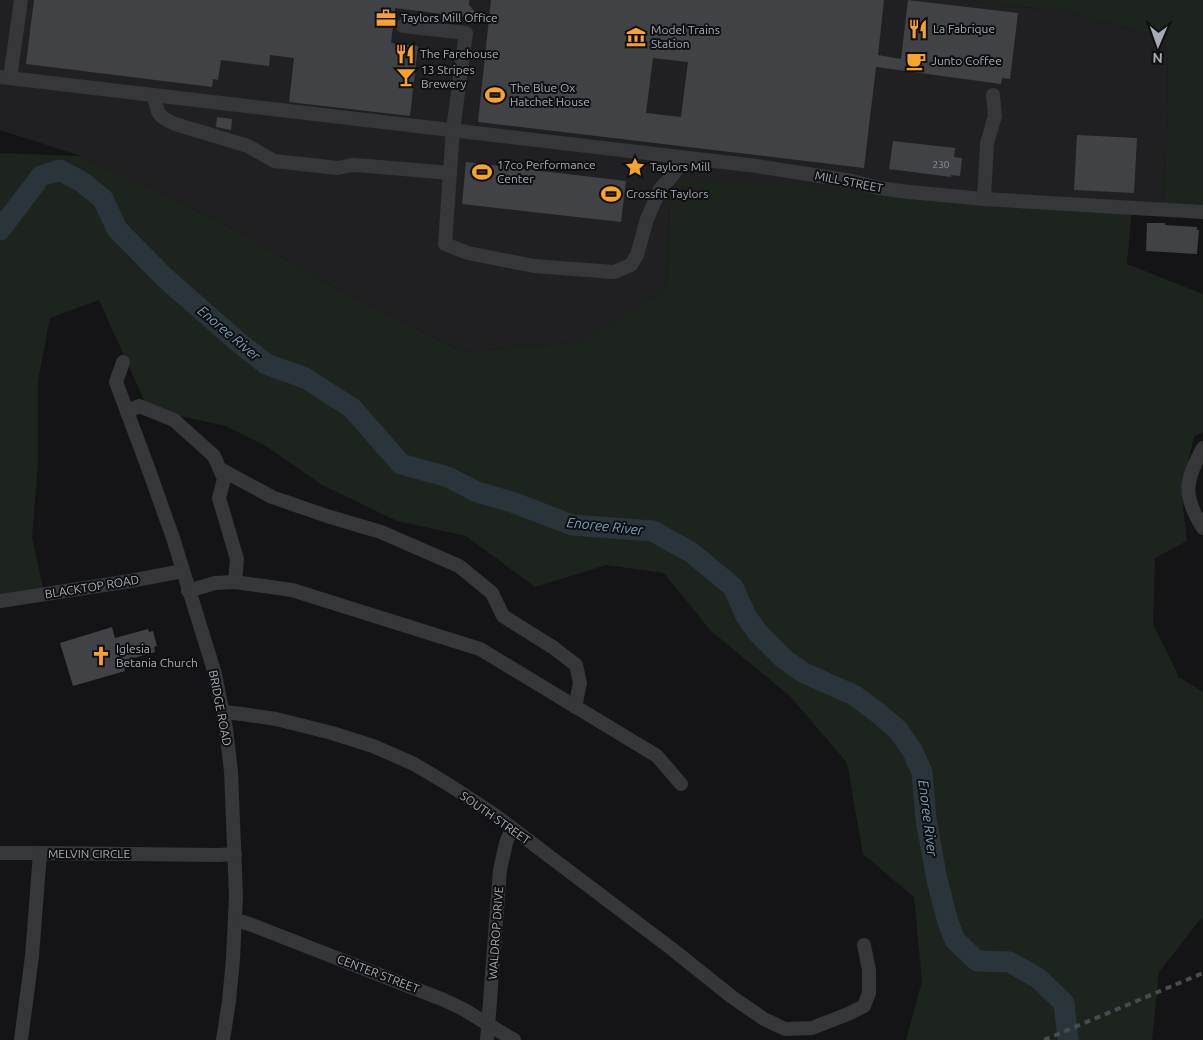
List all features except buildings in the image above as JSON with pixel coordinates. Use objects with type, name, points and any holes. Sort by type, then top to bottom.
[{"type":"street","points":[[5,78],[21,0]]},
{"type":"street","points":[[403,26],[466,32],[453,130],[445,244],[468,253],[534,266],[614,272],[631,265],[636,255],[646,219],[660,189],[672,176],[684,158]]},
{"type":"street","name":"MILL STREET","points":[[5,78],[757,166],[852,181],[879,188],[933,195],[1203,212]]},
{"type":"street","points":[[984,199],[987,143],[995,116],[993,94]]},
{"type":"street","points":[[154,95],[157,111],[164,119],[248,146],[274,161],[338,168],[368,166],[450,173]]},
{"type":"street","name":"BRIDGE ROAD","points":[[123,362],[116,382],[151,474],[183,571],[215,674],[226,729],[231,771],[236,920],[230,993],[223,1040]]},
{"type":"street","points":[[127,412],[140,406],[174,420],[214,456],[224,479],[219,498],[237,559],[235,582]]},
{"type":"street","points":[[1203,448],[1189,476],[1188,487],[1193,510],[1203,528]]},
{"type":"street","points":[[220,469],[272,498],[381,532],[459,566],[492,593],[503,616],[554,648],[576,665],[580,683],[575,707]]},
{"type":"street","name":"BLACKTOP ROAD","points":[[0,601],[183,571]]},
{"type":"street","points":[[188,591],[215,583],[235,582],[292,590],[480,649],[657,756],[680,784]]},
{"type":"street","name":"SOUTH STREET","points":[[223,712],[306,725],[373,746],[414,764],[492,813],[672,949],[732,997],[764,1019],[785,1029],[812,1028],[864,1006],[869,993],[869,970],[864,946]]},
{"type":"street","name":"WALDROP DRIVE","points":[[487,1040],[500,870],[506,843],[512,828]]},
{"type":"street","points":[[0,852],[40,854]]},
{"type":"street","name":"MELVIN CIRCLE","points":[[20,1040],[32,956],[40,854],[235,854]]},
{"type":"street","name":"CENTER STREET","points":[[236,920],[261,928],[444,1000],[463,1009],[514,1040]]},
{"type":"shaded area","name":"Taylors Mill","points":[[0,0],[960,0],[1068,12],[1167,39],[1168,116],[1163,209],[671,179],[667,289],[582,342],[463,352],[349,296],[221,222],[81,156],[0,130]]},
{"type":"shaded area","points":[[960,0],[1203,0],[1203,210],[1163,209],[1168,116],[1167,39],[1068,12]]},
{"type":"shaded area","points":[[0,153],[81,156],[221,222],[349,296],[463,352],[581,342],[667,289],[671,178],[1132,208],[1127,264],[1203,294],[1203,432],[1194,437],[1181,490],[1187,541],[1155,558],[1153,624],[1179,677],[1203,692],[1203,918],[1159,972],[1152,1040],[906,1040],[922,981],[914,897],[863,854],[847,763],[791,697],[711,631],[664,573],[606,565],[535,587],[466,536],[397,521],[322,485],[266,446],[226,426],[148,409],[99,300],[50,318],[38,381],[38,464],[32,537],[43,588],[0,595]]},
{"type":"waterway","name":"Enoree River","points":[[0,230],[41,176],[60,170],[82,182],[103,199],[117,229],[164,277],[237,341],[266,364],[305,378],[352,408],[401,464],[448,477],[477,492],[512,502],[572,525],[653,531],[692,553],[733,587],[746,616],[758,633],[784,659],[804,673],[854,695],[898,730],[912,750],[922,772],[926,819],[937,880],[948,922],[955,940],[977,961],[1010,962],[1039,979],[1064,1003],[1068,1040]]},
{"type":"railway","points":[[1044,1040],[1203,973]]},
{"type":"place","name":"Taylors Mill Office","points":[[386,18]]},
{"type":"place","name":"La Fabrique","points":[[918,29]]},
{"type":"place","name":"Model Trains Station","points":[[636,37]]},
{"type":"place","name":"The Farehouse","points":[[405,54]]},
{"type":"place","name":"Junto Coffee","points":[[916,61]]},
{"type":"place","name":"13 Stripes Brewery","points":[[406,77]]},
{"type":"place","name":"The Blue Ox Hatchet House","points":[[495,95]]},
{"type":"place","name":"Taylors Mill","points":[[635,167]]},
{"type":"place","name":"17co Performance Center","points":[[482,172]]},
{"type":"place","name":"Crossfit Taylors","points":[[611,194]]},
{"type":"place","name":"Iglesia Betania Church","points":[[101,656]]}]
